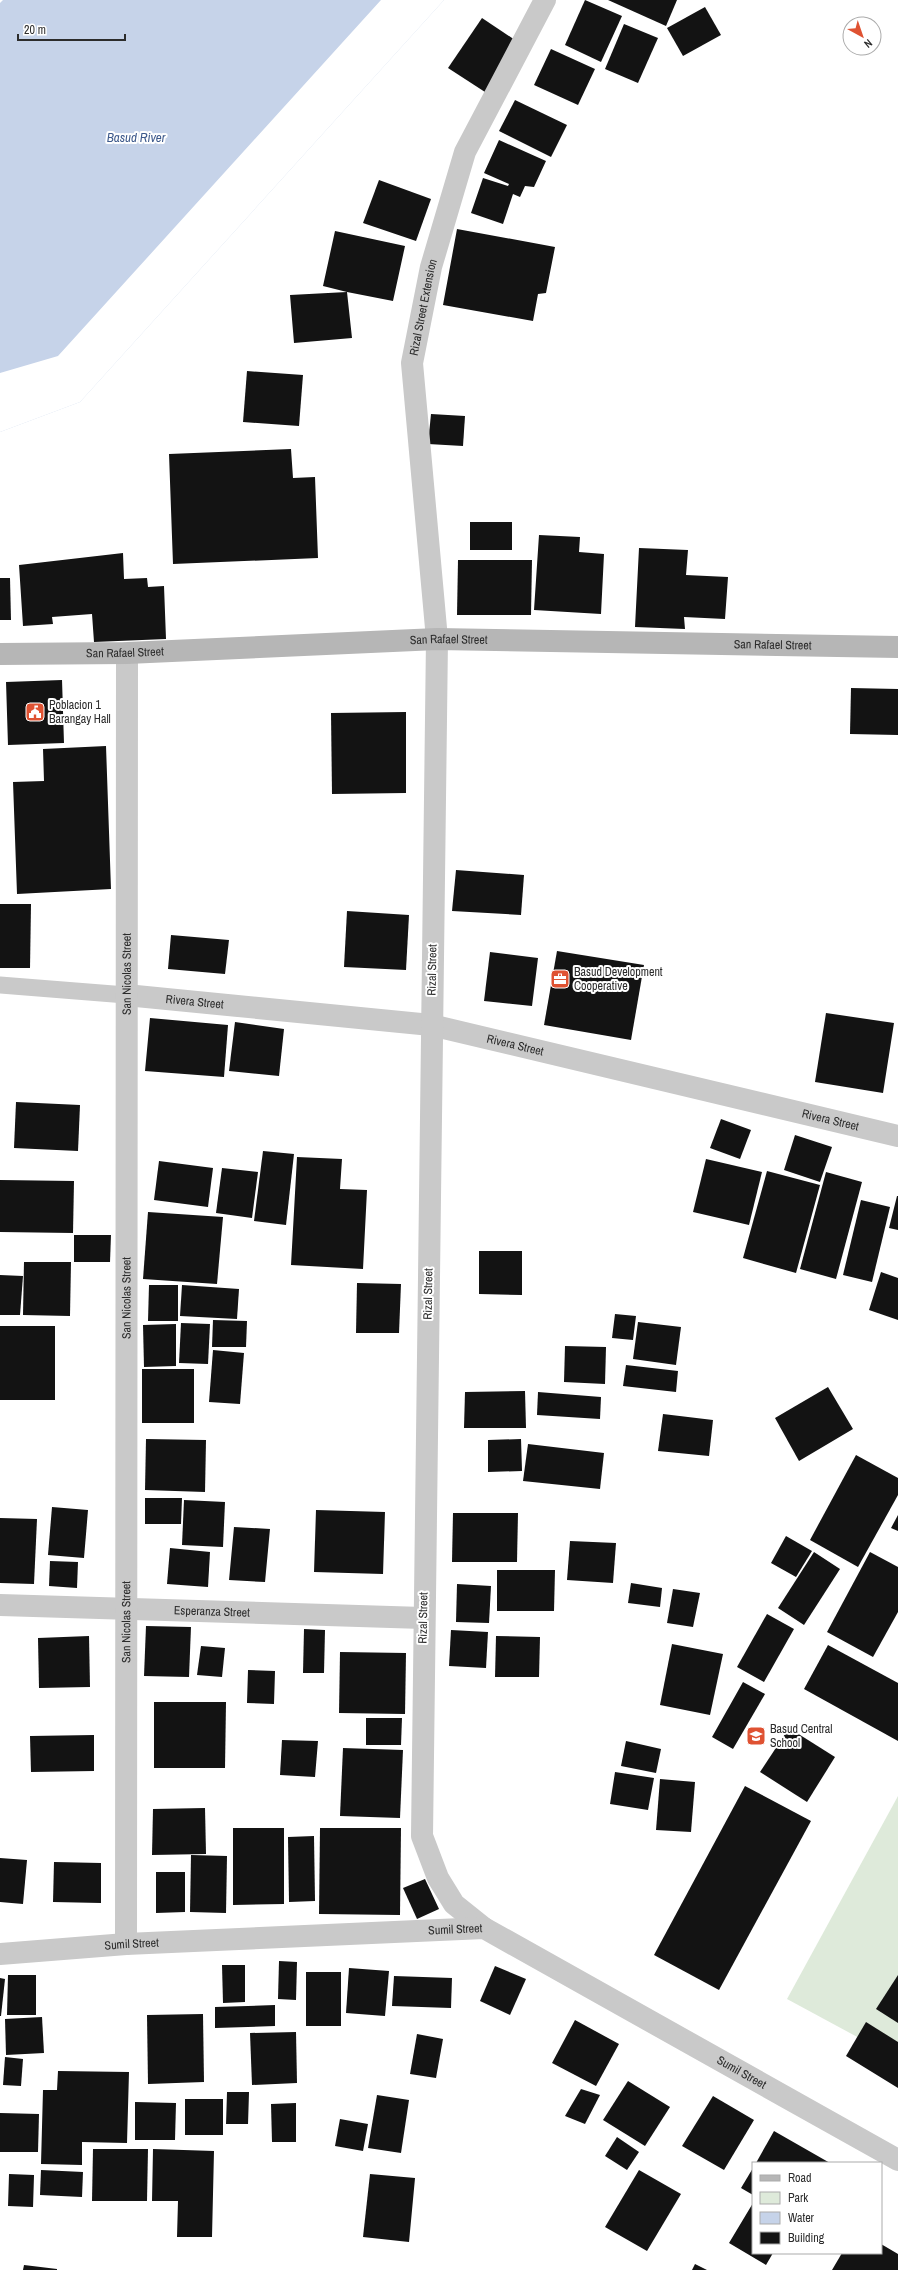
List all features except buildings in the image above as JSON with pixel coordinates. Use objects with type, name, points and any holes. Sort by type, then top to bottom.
[{"type":"main road","name":"San Rafael Street","points":[[0,654],[127,652],[437,639],[898,646]]},
{"type":"street","name":"Rizal Street Extension","points":[[437,639],[412,363],[431,267],[465,152],[545,0]]},
{"type":"street","name":"Rizal Street","points":[[437,639],[423,1618],[422,1836],[438,1878],[454,1904],[484,1928]]},
{"type":"street","name":"San Nicolas Street","points":[[126,1944],[125,1608],[127,652]]},
{"type":"street","name":"Rivera Street","points":[[126,995],[431,1025],[898,1136]]},
{"type":"street","name":"Esperanza Street","points":[[0,1605],[423,1618]]},
{"type":"street","name":"Sumil Street","points":[[0,1954],[126,1944],[484,1928],[898,2160]]},
{"type":"lane","points":[[0,985],[126,995]]},
{"type":"green space","points":[[898,1796],[898,2059],[787,1999]]},
{"type":"water","name":"Basud River","points":[[3,0],[444,0],[80,402],[0,432],[0,3]]},
{"type":"pier","points":[[381,0],[444,0],[80,402],[0,432],[0,373],[58,356]]},
{"type":"place","name":"Poblacion 1 Barangay Hall","points":[[35,712]]},
{"type":"place","name":"Basud Development Cooperative","points":[[560,979]]},
{"type":"place","name":"Basud Central School","points":[[756,1736]]}]
